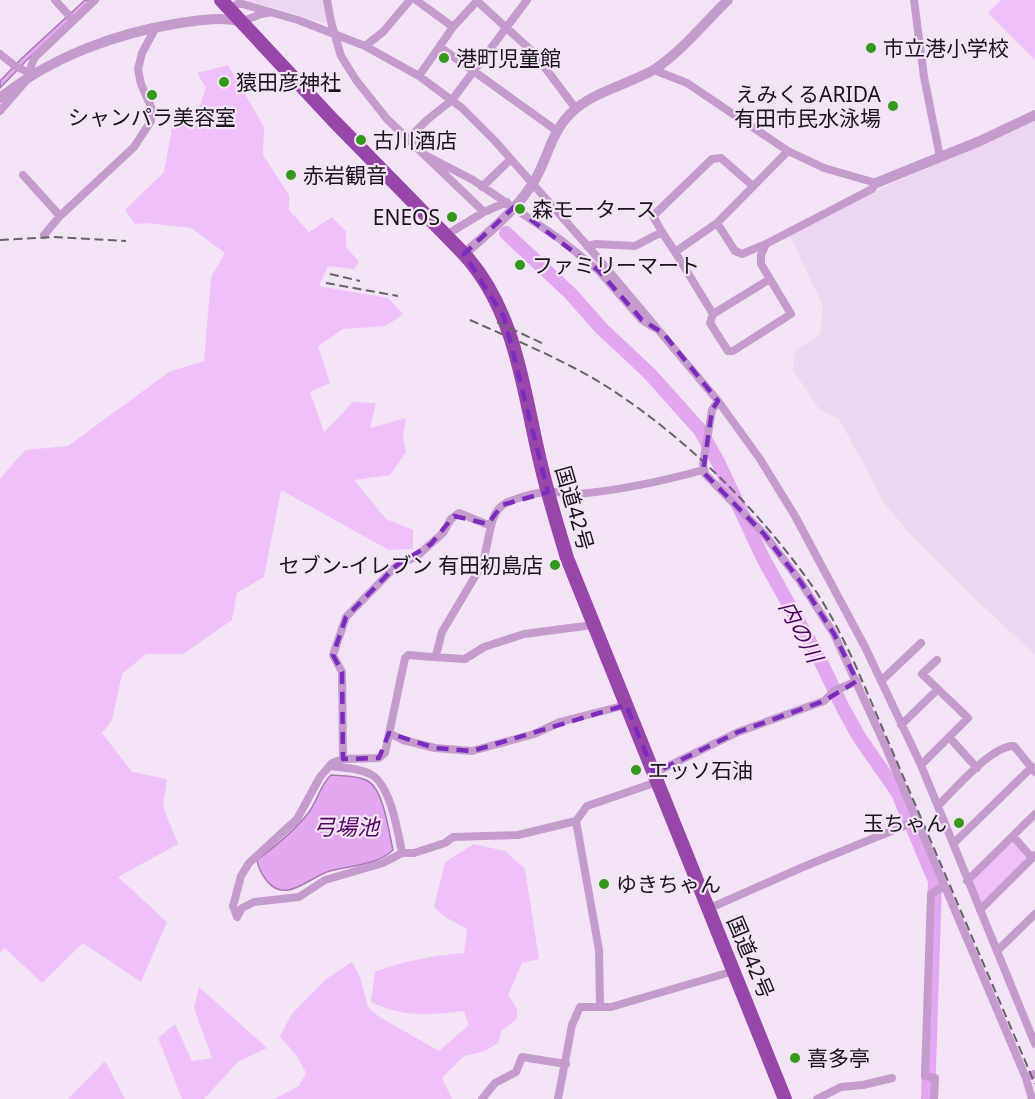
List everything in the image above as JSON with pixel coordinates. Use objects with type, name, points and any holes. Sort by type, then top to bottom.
[{"type":"highway","name":"国道42号","points":[[223,3],[483,276],[504,317],[567,558],[785,1099]]},
{"type":"street","points":[[55,0],[74,20]]},
{"type":"street","points":[[0,111],[32,74],[31,66],[35,57],[95,0]]},
{"type":"street","points":[[327,0],[340,56],[351,74],[382,114],[484,212]]},
{"type":"street","points":[[365,46],[383,32],[410,0]]},
{"type":"street","points":[[416,0],[453,27]]},
{"type":"street","points":[[408,139],[452,100],[527,0]]},
{"type":"street","points":[[464,254],[532,184],[557,131],[576,109],[654,70],[728,0]]},
{"type":"street","points":[[914,0],[924,77],[940,157]]},
{"type":"street","points":[[419,76],[453,27],[476,1],[534,53],[576,109]]},
{"type":"street","points":[[210,19],[223,3],[242,2],[365,46],[419,76],[452,100],[473,118],[511,159],[663,333],[718,401],[760,459],[795,516],[860,638],[921,765],[1035,1044]]},
{"type":"street","points":[[0,98],[32,74],[64,58],[156,27],[210,19],[245,21],[260,13],[274,14]]},
{"type":"street","points":[[44,235],[60,216],[131,151],[151,121],[152,109],[141,84],[138,69],[142,53],[156,27]]},
{"type":"street","points":[[440,47],[557,131]]},
{"type":"street","points":[[0,54],[15,66],[32,74]]},
{"type":"street","points":[[654,70],[687,83],[788,152],[824,168],[876,183]]},
{"type":"street","points":[[717,223],[735,251],[739,254],[746,253],[872,189],[876,183],[980,141],[1035,114]]},
{"type":"street","points":[[675,252],[717,223],[788,152]]},
{"type":"street","points":[[425,154],[510,205],[595,267],[642,320],[663,333]]},
{"type":"street","points":[[753,186],[721,158],[712,159],[653,216],[713,314],[711,323],[728,351],[733,351],[791,314],[760,260],[766,244]]},
{"type":"street","points":[[482,187],[511,159]]},
{"type":"street","points":[[23,175],[60,216]]},
{"type":"street","points":[[446,235],[484,212],[510,205]]},
{"type":"street","points":[[587,246],[596,244],[635,246],[662,232]]},
{"type":"street","points":[[713,314],[770,279]]},
{"type":"street","points":[[718,401],[712,410],[703,470],[764,534],[800,581],[834,634],[857,681],[1026,1078],[1032,1099]]},
{"type":"street","points":[[433,657],[436,655],[441,632],[483,563],[493,518],[502,505],[516,499],[548,492],[576,494],[667,480],[703,470]]},
{"type":"street","points":[[343,759],[342,672],[333,655],[346,617],[397,565],[416,557],[443,533],[454,516],[459,513],[491,526]]},
{"type":"street","points":[[593,625],[524,634],[484,647],[465,659],[408,655],[405,657],[385,753],[379,758],[343,759],[329,766],[297,819],[249,863],[241,876],[233,906],[237,917],[242,908],[254,902],[303,896],[325,880],[383,863],[402,853],[414,853],[445,843],[453,837],[518,835],[576,821],[587,806],[655,778],[746,728],[824,701],[834,691],[857,681]]},
{"type":"street","points":[[881,681],[921,643]]},
{"type":"street","points":[[921,765],[968,718],[922,674],[937,660]]},
{"type":"street","points":[[901,725],[938,689]]},
{"type":"street","points":[[389,733],[404,740],[435,748],[472,751],[534,734],[560,722],[626,705]]},
{"type":"street","points":[[949,737],[977,768]]},
{"type":"street","points":[[938,806],[993,753],[1014,746],[1033,769],[954,843]]},
{"type":"street","points":[[329,766],[368,773],[380,783],[396,823],[402,853]]},
{"type":"street","points":[[968,880],[1035,814]]},
{"type":"street","points":[[576,821],[599,950],[600,1007]]},
{"type":"street","points":[[708,909],[916,821]]},
{"type":"street","points":[[980,910],[1033,856],[1013,836]]},
{"type":"street","points":[[934,1099],[935,1078],[925,1076],[931,894],[944,886]]},
{"type":"street","points":[[997,951],[1035,914]]},
{"type":"street","points":[[558,1099],[572,1025],[580,1007],[611,1007],[734,970]]},
{"type":"street","points":[[483,1099],[495,1083],[516,1072],[522,1057],[566,1064]]},
{"type":"street","points":[[1026,1078],[1035,1074]]},
{"type":"street","points":[[817,1099],[841,1087],[863,1085],[892,1078]]},
{"type":"highlighted area","points":[[514,207],[599,271],[642,320],[663,333],[718,401],[712,410],[703,472],[764,534],[800,581],[834,634],[857,681],[824,701],[738,732],[654,773],[626,705],[472,751],[435,748],[389,733],[379,758],[343,759],[342,672],[333,655],[346,617],[397,565],[431,544],[454,516],[488,524],[502,505],[548,492],[504,317],[464,254]]},
{"type":"shaded area","points":[[244,0],[327,0],[331,22],[323,22]]},
{"type":"shaded area","points":[[1001,0],[1035,0],[1035,60],[988,13]]},
{"type":"shaded area","points":[[228,65],[264,127],[263,155],[289,195],[289,210],[309,232],[332,217],[346,231],[346,247],[359,262],[354,269],[328,266],[319,286],[388,298],[403,314],[386,326],[343,329],[318,346],[330,383],[310,392],[324,432],[353,402],[376,403],[370,428],[406,418],[403,438],[406,452],[390,475],[354,480],[386,519],[413,530],[413,549],[389,550],[281,490],[264,577],[237,593],[232,620],[183,654],[146,654],[122,674],[112,720],[102,733],[132,772],[167,779],[163,807],[178,844],[118,877],[167,922],[141,982],[83,943],[42,983],[5,948],[0,953],[0,479],[25,450],[68,446],[169,372],[204,361],[211,277],[225,253],[191,228],[135,224],[125,210],[164,172],[174,117],[197,113],[206,88],[197,73]]},
{"type":"shaded area","points":[[1035,119],[1035,655],[910,534],[885,504],[839,419],[819,409],[793,370],[795,351],[820,334],[823,306],[790,236],[884,187],[975,148]]},
{"type":"shaded area","points":[[1012,840],[1028,859],[985,903],[980,902],[972,883],[973,879]]},
{"type":"shaded area","points":[[474,844],[505,851],[525,869],[539,959],[522,963],[508,995],[517,1009],[517,1019],[502,1030],[498,1043],[485,1051],[464,1056],[442,1078],[452,1099],[274,1099],[299,1086],[306,1073],[297,1056],[280,1037],[291,1015],[326,979],[352,962],[360,977],[368,1007],[378,1016],[439,1051],[469,1025],[464,1011],[439,1014],[406,1013],[371,1002],[375,972],[419,959],[464,953],[467,929],[445,917],[434,907],[445,862]]},
{"type":"shaded area","points":[[199,987],[267,1048],[238,1062],[204,1099],[182,1099],[158,1038],[175,1024],[192,1061],[212,1058],[194,1008]]},
{"type":"shaded area","points":[[105,1061],[125,1099],[68,1099]]},
{"type":"water","points":[[85,0],[92,0],[0,88],[0,81],[21,59]]},
{"type":"water","name":"弓場池","points":[[331,775],[359,778],[374,786],[385,812],[393,850],[380,859],[330,871],[290,890],[274,888],[262,874],[257,860],[304,818]]},
{"type":"waterway","name":"内の川","points":[[506,233],[571,294],[601,328],[650,374],[700,430],[718,462],[764,560],[821,662],[843,708],[859,737],[898,793],[935,881],[928,1099]]},
{"type":"railway","points":[[0,240],[52,237],[126,241]]},
{"type":"railway","points":[[330,274],[360,281]]},
{"type":"railway","points":[[326,283],[398,296]]},
{"type":"railway","points":[[470,320],[541,351],[609,388],[639,408],[722,479],[794,561],[822,600],[851,655],[1035,1084]]},
{"type":"railway","points":[[497,322],[546,345]]},
{"type":"place","name":"市立港小学校","points":[[871,48]]},
{"type":"place","name":"港町児童館","points":[[444,58]]},
{"type":"place","name":"猿田彦神社","points":[[224,82]]},
{"type":"place","name":"シャンパラ美容室","points":[[152,95]]},
{"type":"place","name":"えみくるARIDA 有田市民水泳場","points":[[893,106]]},
{"type":"place","name":"古川酒店","points":[[361,140]]},
{"type":"place","name":"赤岩観音","points":[[291,175]]},
{"type":"place","name":"森モータース","points":[[520,209]]},
{"type":"place","name":"ENEOS","points":[[452,217]]},
{"type":"place","name":"ファミリーマート","points":[[520,265]]},
{"type":"place","name":"セブン-イレブン 有田初島店","points":[[555,565]]},
{"type":"place","name":"エッソ石油","points":[[636,770]]},
{"type":"place","name":"玉ちゃん","points":[[959,823]]},
{"type":"place","name":"ゆきちゃん","points":[[604,884]]},
{"type":"place","name":"喜多亭","points":[[795,1058]]}]
